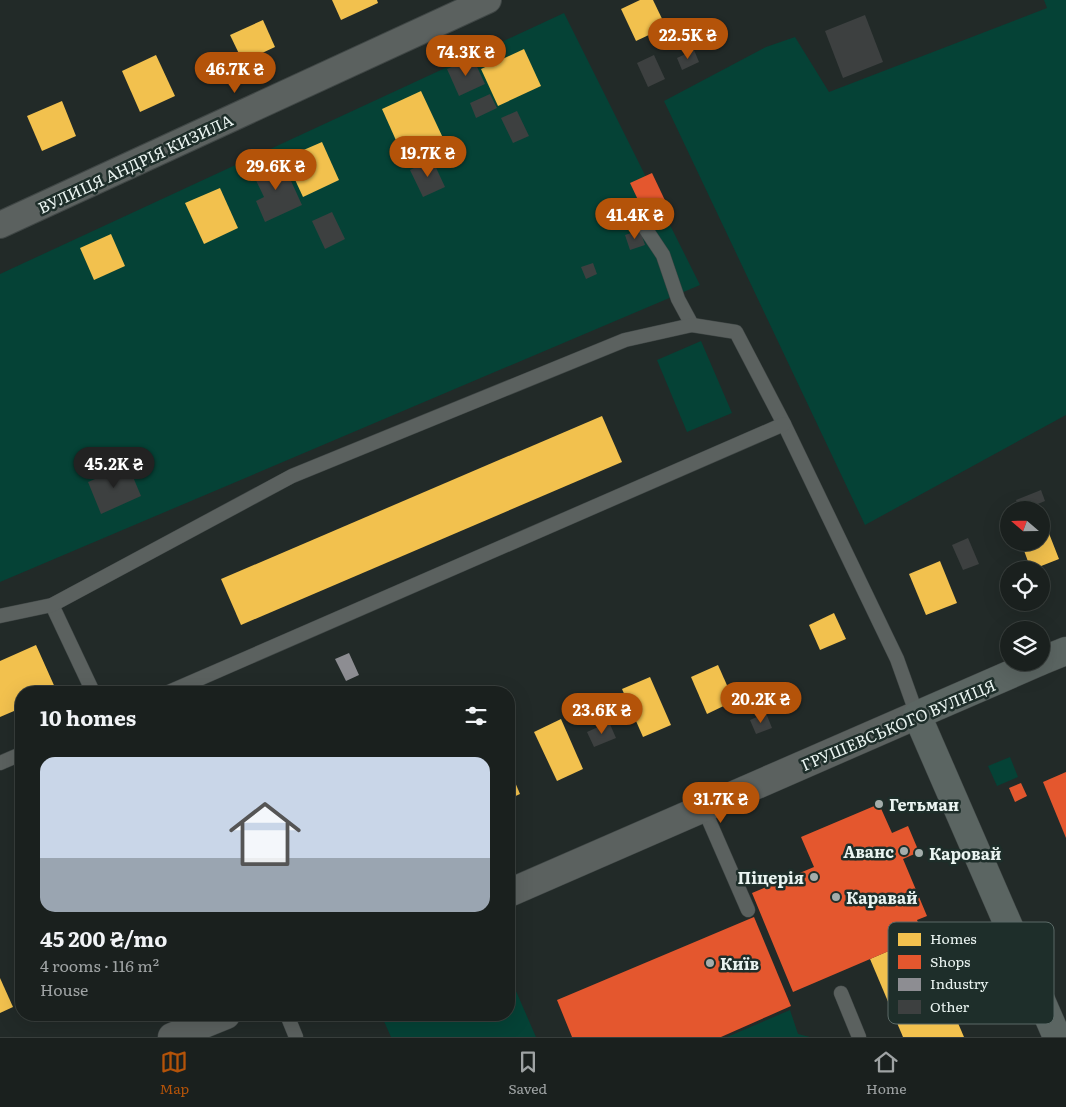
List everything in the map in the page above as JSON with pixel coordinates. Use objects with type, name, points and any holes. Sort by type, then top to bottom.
[{"type":"main road","name":"ГРУШЕВСЬКОГО ВУЛИЦЯ","points":[[1050,658],[1066,651]]},
{"type":"main road","name":"ГРУШЕВСЬКОГО ВУЛИЦЯ","points":[[917,715],[1019,671]]},
{"type":"main road","points":[[917,715],[1007,922]]},
{"type":"main road","points":[[1051,1024],[1057,1037]]},
{"type":"street","name":"ВУЛИЦЯ АНДРІЯ КИЗИЛА","points":[[0,225],[488,0]]},
{"type":"street","name":"ГРУШЕВСЬКОГО ВУЛИЦЯ","points":[[515,890],[917,715]]},
{"type":"street","points":[[172,1037],[211,1021]]},
{"type":"lane","points":[[643,225],[662,255],[678,299],[692,325]]},
{"type":"lane","points":[[0,616],[52,605],[292,476],[625,340],[692,325],[736,332],[784,424],[897,659],[917,715]]},
{"type":"lane","points":[[183,686],[784,424]]},
{"type":"lane","points":[[52,605],[90,686]]},
{"type":"lane","points":[[0,763],[15,757]]},
{"type":"lane","points":[[704,808],[748,910]]},
{"type":"lane","points":[[841,993],[859,1037]]},
{"type":"lane","points":[[289,1021],[296,1037]]},
{"type":"green space","points":[[1044,0],[1066,0],[1066,415],[865,525],[664,101],[766,47],[795,37],[829,92],[1047,8]]},
{"type":"green space","points":[[564,13],[700,285],[0,582],[0,274]]},
{"type":"green space","points":[[701,341],[732,413],[687,432],[657,360]]},
{"type":"green space","points":[[1010,757],[1018,777],[997,786],[988,766]]},
{"type":"green space","points":[[515,989],[536,1037],[391,1037],[384,1021],[515,1021]]},
{"type":"green space","points":[[790,1010],[798,1034],[810,1037],[727,1037]]},
{"type":"building: Homes","points":[[332,0],[377,0],[378,3],[341,20]]},
{"type":"building: Homes","points":[[640,0],[653,0],[666,27],[636,41],[621,9]]},
{"type":"building: Homes","points":[[263,20],[275,47],[243,62],[230,35]]},
{"type":"building: Homes","points":[[524,49],[541,86],[498,106],[481,69]]},
{"type":"building: Homes","points":[[156,55],[175,96],[140,112],[122,71]]},
{"type":"building: Homes","points":[[421,91],[443,138],[403,156],[382,109]]},
{"type":"building: Homes","points":[[62,101],[76,136],[42,151],[27,116]]},
{"type":"building: Homes","points":[[322,142],[339,180],[303,197],[285,158]]},
{"type":"building: Homes","points":[[220,188],[238,228],[204,244],[185,203]]},
{"type":"building: Homes","points":[[111,234],[125,266],[94,280],[80,248]]},
{"type":"building: Homes","points":[[602,416],[622,462],[241,625],[221,579]]},
{"type":"building: Homes","points":[[1050,536],[1059,559],[1050,563],[1050,561],[1028,561],[1024,551],[1050,551]]},
{"type":"building: Homes","points":[[940,561],[957,603],[926,615],[909,574]]},
{"type":"building: Homes","points":[[834,613],[846,639],[820,650],[809,625]]},
{"type":"building: Homes","points":[[36,645],[54,686],[15,686],[15,711],[0,717],[0,661]]},
{"type":"building: Homes","points":[[718,665],[734,701],[707,714],[691,677]]},
{"type":"building: Homes","points":[[650,677],[671,725],[643,737],[622,689]]},
{"type":"building: Homes","points":[[561,719],[583,769],[557,781],[534,732]]},
{"type":"building: Homes","points":[[515,782],[520,794],[515,796]]},
{"type":"building: Homes","points":[[888,951],[888,1002],[870,959]]},
{"type":"building: Homes","points":[[0,978],[13,1007],[0,1013]]},
{"type":"building: Homes","points":[[898,1024],[958,1024],[964,1037],[903,1037]]},
{"type":"building: Shops","points":[[652,173],[671,213],[649,223],[630,183]]},
{"type":"building: Shops","points":[[1066,772],[1066,838],[1043,782]]},
{"type":"building: Shops","points":[[1021,783],[1027,796],[1015,802],[1009,788]]},
{"type":"building: Shops","name":"Каравай","points":[[879,804],[892,833],[908,826],[919,852],[903,859],[927,916],[917,920],[918,922],[888,922],[888,951],[793,992],[752,893],[814,867],[801,837]]},
{"type":"building: Shops","name":"Київ","points":[[754,917],[791,1006],[721,1037],[572,1037],[557,1000]]},
{"type":"building: Industry","points":[[349,653],[359,675],[346,681],[335,659]]},
{"type":"building: Other","points":[[865,15],[883,62],[843,78],[825,31]]},
{"type":"building: Other","points":[[694,50],[699,62],[682,70],[677,58]]},
{"type":"building: Other","points":[[654,55],[665,79],[648,87],[637,63]]},
{"type":"building: Other","points":[[473,58],[485,84],[459,96],[447,69]]},
{"type":"building: Other","points":[[490,94],[497,108],[476,118],[470,103]]},
{"type":"building: Other","points":[[517,111],[529,136],[513,143],[501,118]]},
{"type":"building: Other","points":[[281,159],[302,205],[265,222],[256,201],[264,197],[252,172]]},
{"type":"building: Other","points":[[432,159],[445,187],[423,197],[410,170]]},
{"type":"building: Other","points":[[332,212],[345,239],[325,249],[312,221]]},
{"type":"building: Other","points":[[640,230],[645,245],[630,250],[625,235]]},
{"type":"building: Other","points":[[593,263],[597,274],[586,279],[581,267]]},
{"type":"building: Other","points":[[128,465],[141,496],[101,514],[88,482]]},
{"type":"building: Other","points":[[1041,490],[1045,501],[1016,501]]},
{"type":"building: Other","points":[[968,538],[979,564],[963,570],[952,545]]},
{"type":"building: Other","points":[[766,713],[772,728],[756,734],[750,720]]},
{"type":"building: Other","points":[[609,722],[616,738],[594,747],[587,732]]},
{"type":"place","name":"Гетьман","points":[[879,804]]},
{"type":"place","name":"Аванс","points":[[904,851]]},
{"type":"place","name":"Каровай","points":[[919,853]]},
{"type":"place","name":"Піцерія","points":[[814,877]]},
{"type":"place","name":"Каравай","points":[[836,897]]},
{"type":"place","name":"Київ","points":[[710,963]]}]
